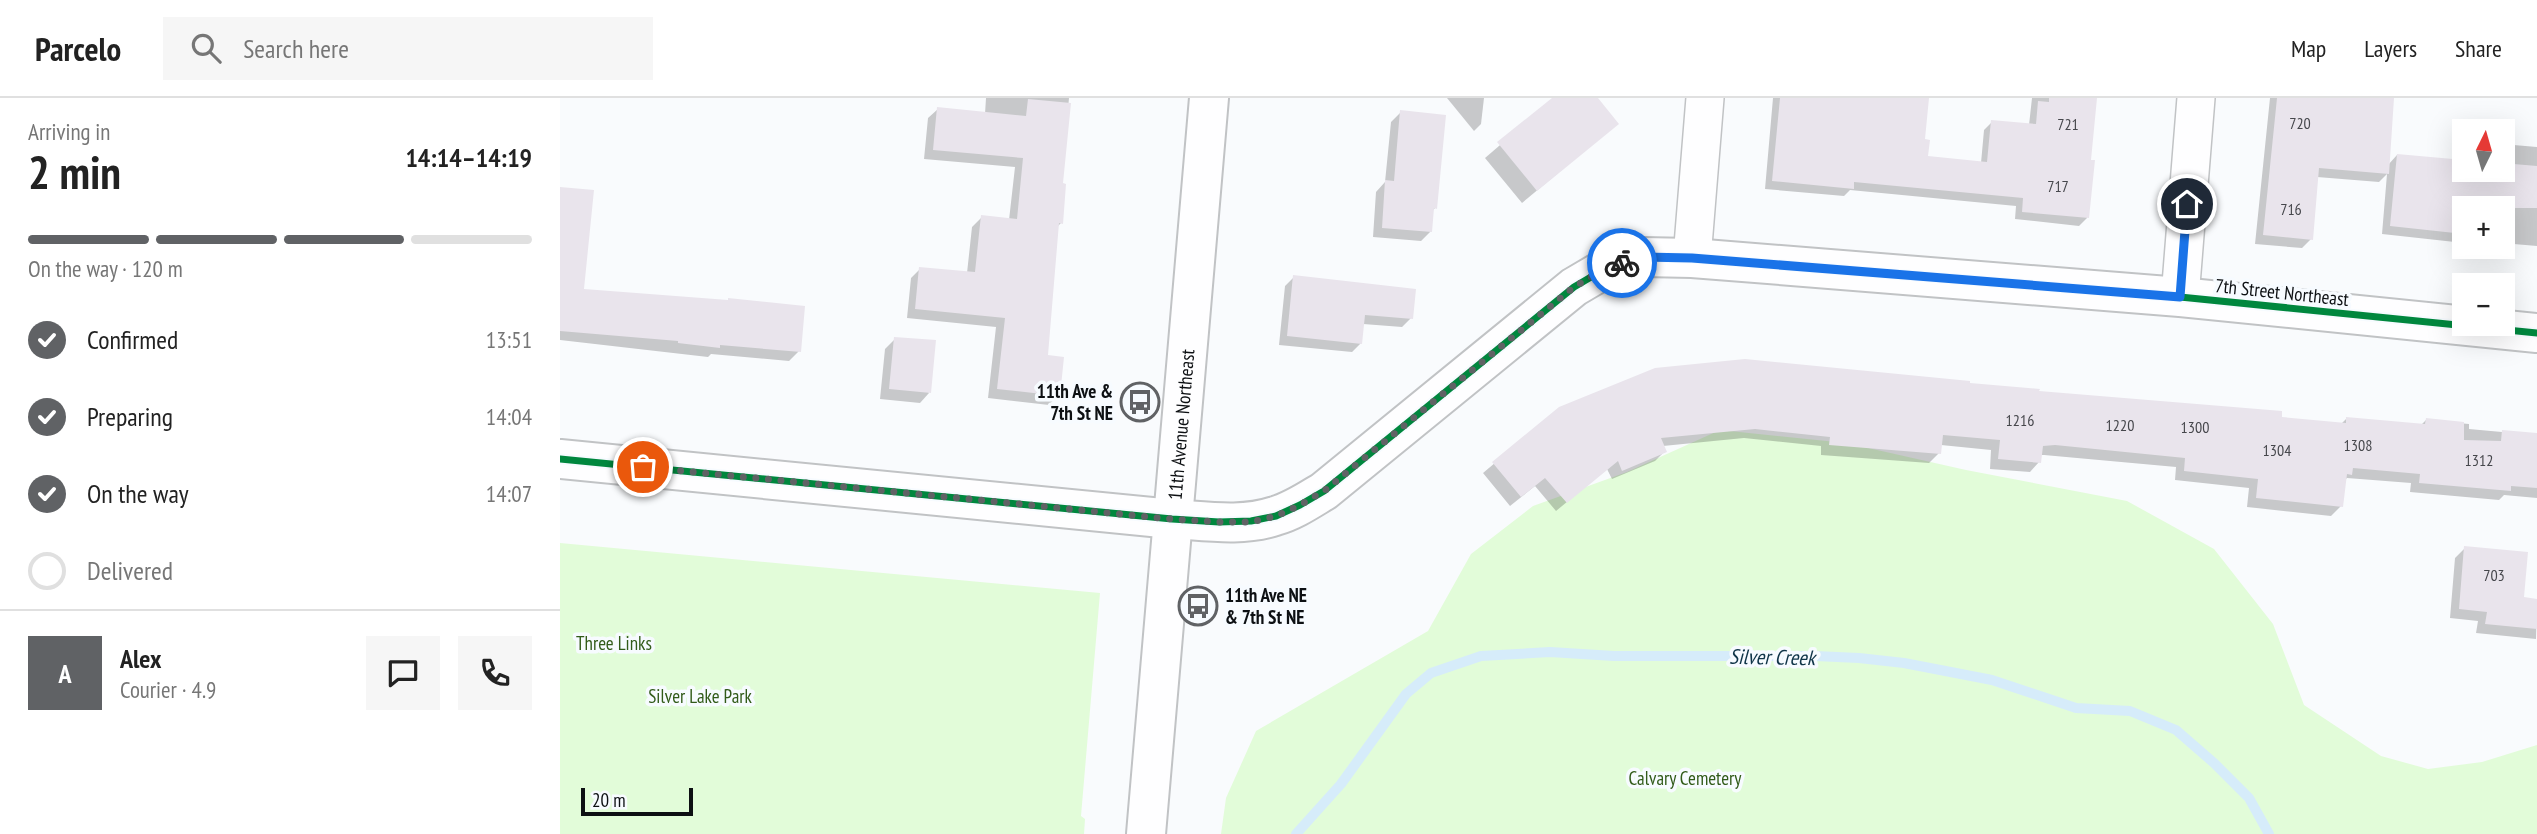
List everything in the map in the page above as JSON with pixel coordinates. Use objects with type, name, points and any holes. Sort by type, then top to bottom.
[{"type":"street","name":"11th Avenue Northeast","points":[[1147,817],[1209,98]]},
{"type":"street","points":[[1692,258],[1706,98]]},
{"type":"street","points":[[2180,297],[2196,98]]},
{"type":"street","name":"7th Street Northeast","points":[[560,459],[1171,519],[1251,522],[1276,516],[1324,491],[1574,287],[1608,267],[1643,257],[1692,258],[2180,297],[2537,333]]},
{"type":"green space","name":"Calvary Cemetery","points":[[1720,430],[1846,443],[1966,470],[2127,501],[2214,549],[2273,624],[2304,705],[2381,756],[2428,769],[2482,762],[2537,745],[2537,834],[1221,834],[1226,798],[1256,731],[1428,631],[1471,554],[1533,506],[1627,472]]},
{"type":"green space","name":"Silver Lake Park","points":[[560,543],[1100,593],[1081,816],[1085,819],[1084,834],[560,834]]},
{"type":"building","points":[[1552,98],[1598,98],[1619,124],[1537,191],[1497,142]]},
{"type":"building","points":[[1780,98],[1929,98],[1925,139],[1930,140],[1928,156],[1987,162],[1991,120],[2036,124],[2038,101],[2049,102],[2049,98],[2097,98],[2091,160],[2095,160],[2089,218],[2022,212],[2023,198],[1854,182],[1854,189],[1772,181]]},
{"type":"building","points":[[2277,98],[2394,98],[2389,174],[2319,168],[2313,240],[2263,235]]},
{"type":"building","points":[[1028,99],[1071,103],[1063,183],[1066,184],[1063,224],[1059,223],[1048,355],[1064,357],[1060,396],[997,389],[1005,318],[915,309],[919,267],[975,272],[981,215],[1017,219],[1023,158],[933,150],[937,107],[1026,116]]},
{"type":"building","points":[[1400,110],[1446,115],[1437,209],[1434,208],[1432,232],[1382,228],[1385,180],[1394,181]]},
{"type":"building","points":[[2397,154],[2452,159],[2452,182],[2515,182],[2515,164],[2537,166],[2537,208],[2515,208],[2515,196],[2452,196],[2452,233],[2390,226]]},
{"type":"building","points":[[560,187],[594,190],[584,289],[805,306],[801,352],[720,345],[720,348],[678,341],[560,331]]},
{"type":"building","points":[[1293,275],[1416,289],[1413,319],[1365,315],[1362,344],[1287,336]]},
{"type":"building","points":[[894,337],[936,340],[931,393],[889,389]]},
{"type":"building","points":[[1745,359],[1970,381],[2040,389],[2039,391],[2282,411],[2282,417],[2346,423],[2346,417],[2425,424],[2426,418],[2464,422],[2464,440],[2501,441],[2502,430],[2537,433],[2537,488],[2511,486],[2511,491],[2419,483],[2420,474],[2353,468],[2352,475],[2347,474],[2343,507],[2256,498],[2258,479],[2184,471],[2185,458],[2055,445],[2043,446],[2041,463],[1998,459],[2000,440],[1943,435],[1941,454],[1829,445],[1830,437],[1755,429],[1661,438],[1667,452],[1622,471],[1618,461],[1567,503],[1545,478],[1521,497],[1492,462],[1559,407],[1655,368]]},
{"type":"building","points":[[2464,546],[2528,552],[2524,597],[2537,599],[2537,629],[2485,624],[2487,612],[2459,609]]},
{"type":"waterway","name":"Silver Creek","points":[[1296,834],[1341,784],[1406,694],[1431,673],[1481,656],[1550,652],[1614,656],[1859,658],[1904,663],[1992,680],[2076,708],[2130,711],[2176,730],[2214,763],[2249,798],[2269,834]]},
{"type":"cycle path","points":[[560,459],[1172,519],[1251,521],[1276,516],[1324,491],[1574,287],[1608,267],[1643,257],[1692,258],[2180,297],[2537,333]]},
{"type":"way so far","points":[[643,467],[1171,519],[1251,522],[1276,516],[1324,491],[1574,287],[1608,267],[1622,263]]},
{"type":"place","name":"11th Ave & 7th St NE","points":[[1140,402]]},
{"type":"place","name":"11th Ave NE & 7th St NE","points":[[1198,606]]},
{"type":"route","points":[[1622,263],[1643,257],[1692,258],[2180,297],[2187,204]]},
{"type":"park label","name":"Three Links","points":[[614,643]]}]
